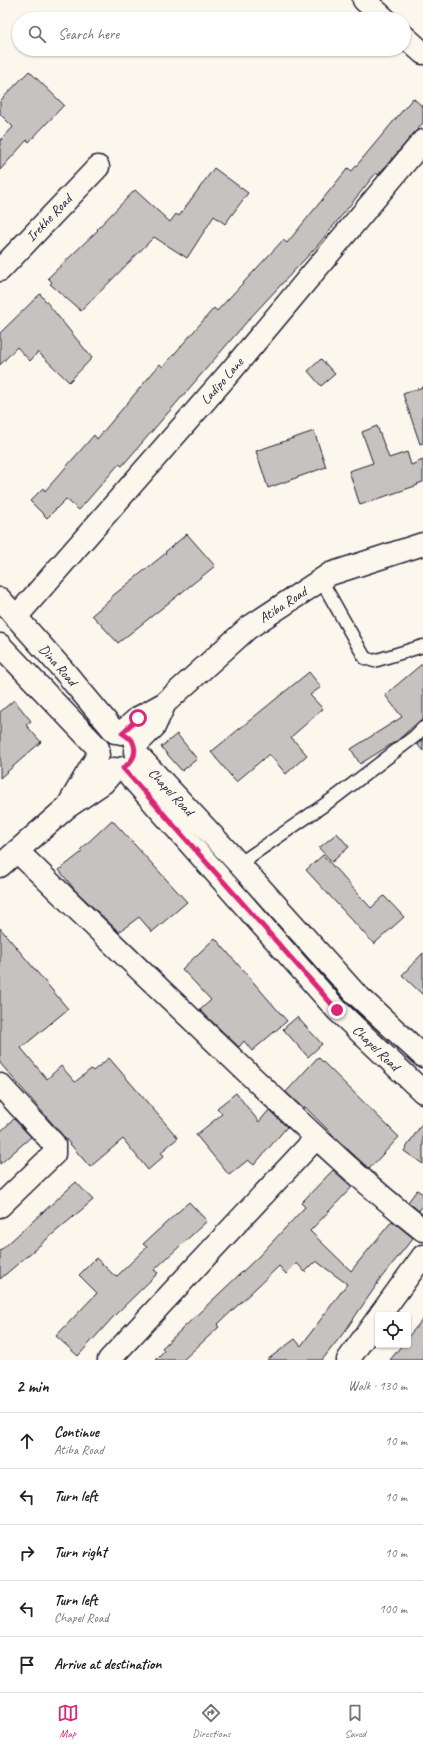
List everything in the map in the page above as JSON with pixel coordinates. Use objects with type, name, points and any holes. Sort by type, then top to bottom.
[{"type":"street","points":[[364,0],[377,12]]},
{"type":"street","points":[[411,42],[423,53]]},
{"type":"street","name":"Ladipo Lane","points":[[16,617],[231,371],[423,141]]},
{"type":"street","name":"Irekhe Road","points":[[0,270],[98,167]]},
{"type":"street","name":"Atiba Road","points":[[66,808],[103,783],[124,750],[138,718],[165,703],[248,628],[330,574],[423,544]]},
{"type":"street","name":"Dina Road","points":[[0,599],[124,750],[104,764],[98,752],[0,645]]},
{"type":"street","name":"Chapel Road","points":[[124,750],[240,864],[355,993],[423,1056]]},
{"type":"street","name":"Chapel Road","points":[[124,750],[337,1010],[423,1092]]},
{"type":"street","points":[[0,866],[66,808],[98,752]]},
{"type":"street","points":[[17,851],[316,1138],[385,1200],[423,1230]]},
{"type":"street","points":[[0,1085],[54,1144],[54,1154],[0,1206]]},
{"type":"street","points":[[109,1360],[316,1138]]},
{"type":"street","points":[[382,1312],[423,1256]]},
{"type":"street","points":[[348,1360],[375,1322]]},
{"type":"lane","points":[[321,580],[365,658],[374,661],[423,646]]},
{"type":"lane","points":[[240,864],[337,796],[414,737],[423,728]]},
{"type":"building","points":[[29,71],[64,105],[29,142],[27,140],[0,170],[0,141],[13,127],[0,114],[0,101]]},
{"type":"building","points":[[413,98],[423,107],[423,123],[378,175],[376,173],[318,245],[250,318],[122,466],[119,464],[79,510],[66,499],[47,518],[30,501],[43,488],[45,491],[94,435],[97,439],[160,364],[163,367],[214,308],[217,311],[283,240],[287,243],[348,168],[352,171]]},
{"type":"building","points":[[214,168],[248,193],[225,224],[214,216],[187,258],[154,237],[81,311],[50,284],[52,282],[48,278],[98,230],[97,229],[135,190],[170,222],[176,214],[179,216]]},
{"type":"building","points":[[40,294],[92,358],[69,382],[38,352],[30,361],[17,347],[0,365],[0,333]]},
{"type":"building","points":[[321,359],[335,374],[321,386],[308,371]]},
{"type":"building","points":[[423,387],[423,443],[420,444],[403,394]]},
{"type":"building","points":[[377,426],[389,458],[407,452],[411,465],[423,460],[423,482],[360,505],[349,471],[373,463],[362,432]]},
{"type":"building","points":[[314,431],[326,467],[268,488],[256,451]]},
{"type":"building","points":[[187,534],[215,566],[118,643],[92,615],[111,599],[110,598]]},
{"type":"building","points":[[423,663],[423,721],[418,722],[398,740],[360,764],[351,749],[402,717],[385,695]]},
{"type":"building","points":[[309,672],[321,687],[310,695],[323,709],[291,737],[307,755],[286,774],[269,754],[236,782],[211,752]]},
{"type":"building","points":[[14,700],[31,721],[26,725],[41,742],[0,778],[0,712]]},
{"type":"building","points":[[177,734],[197,759],[182,771],[161,747]]},
{"type":"building","points":[[423,739],[423,751],[417,744]]},
{"type":"building","points":[[112,820],[187,902],[152,932],[139,917],[119,932],[75,890],[59,870],[82,852],[80,850]]},
{"type":"building","points":[[337,833],[349,847],[332,862],[319,848]]},
{"type":"building","points":[[323,855],[371,908],[384,896],[404,917],[374,944],[306,870]]},
{"type":"building","points":[[0,928],[68,1009],[21,1048],[47,1079],[61,1066],[75,1082],[91,1069],[93,1071],[109,1058],[178,1138],[161,1152],[164,1156],[148,1170],[123,1139],[90,1167],[0,1063]]},
{"type":"building","points":[[215,938],[287,1021],[252,1051],[244,1041],[239,1047],[200,1010],[211,1000],[182,969]]},
{"type":"building","points":[[423,953],[423,995],[402,975]]},
{"type":"building","points":[[297,1017],[322,1044],[308,1057],[283,1029]]},
{"type":"building","points":[[318,1057],[399,1137],[369,1169],[305,1107],[304,1109],[286,1092]]},
{"type":"building","points":[[236,1093],[259,1122],[269,1110],[287,1127],[254,1165],[248,1160],[229,1175],[196,1135],[222,1114],[217,1108]]},
{"type":"building","points":[[14,1119],[31,1137],[0,1164],[0,1132]]},
{"type":"building","points":[[423,1122],[423,1164],[404,1151]]},
{"type":"building","points":[[333,1170],[352,1187],[310,1231],[351,1271],[392,1221],[413,1238],[377,1283],[345,1331],[322,1360],[267,1360],[295,1339],[301,1346],[347,1284],[316,1261],[305,1272],[297,1263],[286,1274],[279,1266],[217,1325],[219,1327],[183,1360],[155,1360],[164,1351],[162,1348],[259,1256],[305,1207],[301,1203]]},
{"type":"building","points":[[76,1182],[93,1200],[0,1279],[0,1251]]},
{"type":"building","points":[[417,1190],[423,1194],[423,1205],[419,1211],[408,1202]]},
{"type":"building","points":[[189,1202],[207,1221],[154,1270],[158,1273],[115,1315],[78,1356],[56,1336],[97,1293],[79,1275],[96,1258],[116,1277],[147,1247],[143,1244]]},
{"type":"building","points":[[423,1319],[423,1360],[390,1360],[400,1348],[411,1348],[411,1333]]},
{"type":"route","points":[[138,718],[122,733],[127,735],[135,746],[133,759],[123,768],[337,1010]]}]
